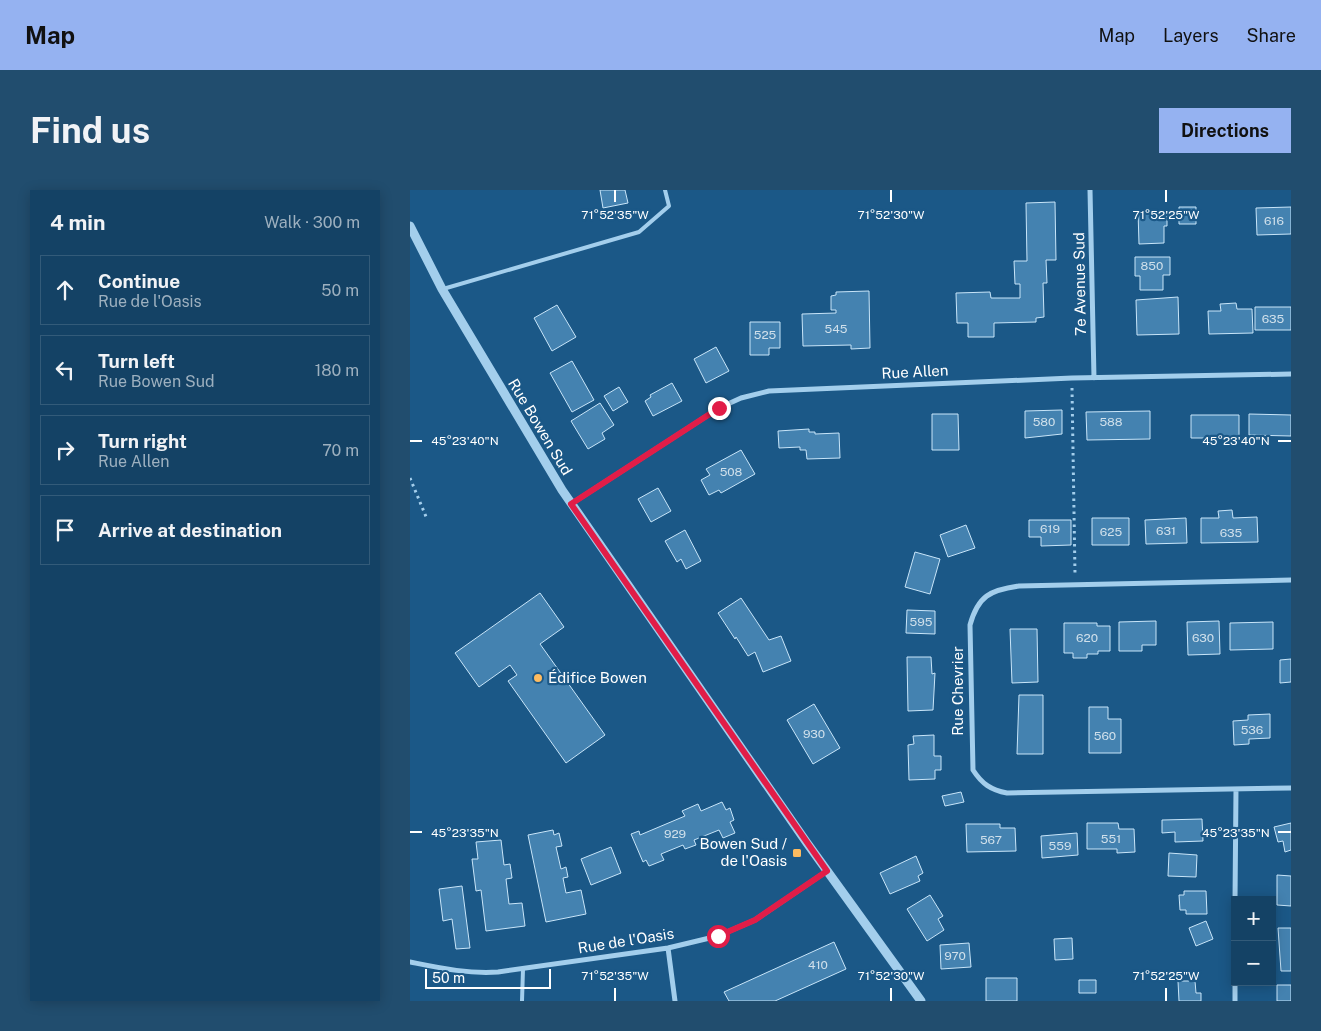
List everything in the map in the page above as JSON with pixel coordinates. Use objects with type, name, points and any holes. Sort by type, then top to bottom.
[{"type":"street","name":"7e Avenue Sud","points":[[1090,190],[1094,378]]},
{"type":"street","name":"Rue Bowen Sud","points":[[410,226],[442,289],[571,504],[827,871],[921,1001]]},
{"type":"street","name":"Rue Allen","points":[[571,504],[719,408],[741,398],[769,391],[1072,378],[1291,374]]},
{"type":"street","name":"Rue Chevrier","points":[[1291,580],[1019,586],[999,589],[985,596],[975,609],[970,626],[971,756],[973,770],[980,781],[992,790],[1007,793],[1291,788]]},
{"type":"street","points":[[1235,896],[1236,789]]},
{"type":"street","name":"Rue de l'Oasis","points":[[410,962],[475,973],[524,970],[668,948],[735,930],[755,920],[827,871]]},
{"type":"street","points":[[668,948],[676,1001]]},
{"type":"street","points":[[1235,986],[1235,1001]]},
{"type":"lane","points":[[442,289],[639,232],[669,206],[665,190]]},
{"type":"lane","points":[[522,1001],[524,970]]},
{"type":"path","points":[[1072,378],[1075,585]]},
{"type":"path","points":[[410,478],[427,519]]},
{"type":"building","points":[[600,190],[625,190],[628,203],[603,208]]},
{"type":"building","points":[[1055,202],[1056,260],[1046,260],[1047,283],[1043,283],[1044,317],[1036,318],[1036,322],[994,323],[994,337],[968,337],[968,323],[957,323],[956,293],[990,292],[991,298],[1020,298],[1020,284],[1015,284],[1014,261],[1027,261],[1026,203]]},
{"type":"building","points":[[1179,207],[1196,207],[1196,224],[1179,224]]},
{"type":"building","points":[[1291,207],[1291,234],[1257,235],[1256,208]]},
{"type":"building","points":[[1138,211],[1167,211],[1167,226],[1164,226],[1164,243],[1139,244]]},
{"type":"building","points":[[1135,257],[1170,257],[1170,275],[1163,275],[1163,290],[1140,290],[1140,276],[1135,276]]},
{"type":"building","points":[[869,291],[870,348],[851,349],[851,345],[803,346],[802,314],[836,313],[836,310],[831,310],[831,296],[836,295],[836,292]]},
{"type":"building","points":[[1178,297],[1179,334],[1137,335],[1136,300]]},
{"type":"building","points":[[1236,303],[1237,309],[1252,309],[1253,333],[1209,334],[1208,311],[1221,311],[1220,304]]},
{"type":"building","points":[[557,305],[576,337],[552,351],[534,318]]},
{"type":"building","points":[[1255,307],[1291,307],[1291,330],[1255,330]]},
{"type":"building","points":[[750,322],[780,322],[780,348],[769,348],[769,355],[750,355]]},
{"type":"building","points":[[716,347],[729,371],[706,383],[694,359]]},
{"type":"building","points":[[572,361],[594,400],[572,412],[550,373]]},
{"type":"building","points":[[672,383],[682,401],[653,416],[645,401],[651,397],[650,395]]},
{"type":"building","points":[[619,387],[628,402],[613,411],[604,396]]},
{"type":"building","points":[[600,403],[614,425],[602,433],[605,439],[588,449],[571,421]]},
{"type":"building","points":[[1062,410],[1062,434],[1025,438],[1025,411]]},
{"type":"building","points":[[1150,411],[1150,439],[1087,440],[1086,412]]},
{"type":"building","points":[[932,414],[958,414],[959,450],[932,450]]},
{"type":"building","points":[[1249,414],[1291,415],[1291,436],[1249,435]]},
{"type":"building","points":[[1191,415],[1239,415],[1239,438],[1191,438]]},
{"type":"building","points":[[809,429],[809,432],[815,432],[815,434],[839,433],[840,458],[807,459],[806,450],[800,450],[800,447],[779,448],[778,431]]},
{"type":"building","points":[[741,450],[755,474],[721,493],[719,490],[709,495],[701,480],[710,475],[706,469]]},
{"type":"building","points":[[658,488],[671,511],[651,522],[638,499]]},
{"type":"building","points":[[1232,510],[1233,518],[1257,517],[1258,542],[1201,543],[1201,518],[1219,518],[1218,511]]},
{"type":"building","points":[[1092,518],[1129,518],[1129,545],[1092,545]]},
{"type":"building","points":[[1186,518],[1187,543],[1146,544],[1145,520]]},
{"type":"building","points":[[1029,520],[1071,520],[1071,545],[1041,546],[1041,537],[1029,537]]},
{"type":"building","points":[[966,525],[975,548],[948,557],[940,535]]},
{"type":"building","points":[[685,530],[701,561],[686,569],[681,559],[677,562],[665,541]]},
{"type":"building","points":[[915,552],[940,559],[930,594],[905,587]]},
{"type":"building","name":"Édifice Bowen","points":[[540,593],[564,627],[540,644],[605,735],[566,763],[508,681],[517,675],[510,665],[479,687],[455,653]]},
{"type":"building","points":[[741,598],[769,640],[781,636],[791,661],[763,672],[755,652],[748,656],[718,613]]},
{"type":"building","points":[[907,610],[935,611],[935,634],[906,633]]},
{"type":"building","points":[[1156,621],[1156,645],[1142,645],[1142,651],[1119,651],[1119,622]]},
{"type":"building","points":[[1219,621],[1220,654],[1188,655],[1187,622]]},
{"type":"building","points":[[1273,622],[1273,649],[1230,650],[1230,623]]},
{"type":"building","points":[[1064,623],[1097,623],[1097,626],[1110,626],[1110,651],[1098,651],[1098,654],[1087,654],[1087,658],[1073,658],[1073,653],[1064,653]]},
{"type":"building","points":[[1010,629],[1037,629],[1038,682],[1012,683]]},
{"type":"building","points":[[907,657],[931,657],[932,674],[935,673],[933,710],[908,711]]},
{"type":"building","points":[[1291,659],[1291,682],[1280,683],[1280,660]]},
{"type":"building","points":[[1019,695],[1043,695],[1043,754],[1017,754]]},
{"type":"building","points":[[814,704],[840,748],[813,764],[787,720]]},
{"type":"building","points":[[1089,707],[1108,707],[1108,719],[1121,719],[1121,753],[1089,753]]},
{"type":"building","points":[[1270,714],[1270,738],[1249,739],[1249,744],[1234,745],[1233,721],[1248,720],[1248,715]]},
{"type":"building","points":[[934,735],[934,756],[941,756],[941,770],[935,770],[935,779],[909,780],[908,745],[914,744],[913,736]]},
{"type":"building","points":[[961,792],[964,802],[945,806],[942,796]]},
{"type":"building","points":[[722,802],[726,810],[730,808],[734,820],[730,822],[735,833],[723,838],[719,830],[694,840],[696,845],[685,849],[683,845],[661,854],[664,860],[649,866],[646,860],[643,862],[631,834],[639,831],[640,835],[685,816],[682,811],[698,804],[701,811]]},
{"type":"building","points":[[1202,819],[1203,841],[1175,842],[1175,832],[1162,833],[1162,820]]},
{"type":"building","points":[[1087,823],[1118,823],[1119,829],[1134,829],[1135,852],[1117,853],[1117,849],[1087,849]]},
{"type":"building","points":[[1291,823],[1291,850],[1285,852],[1283,841],[1278,842],[1274,827]]},
{"type":"building","points":[[966,824],[1000,824],[1000,828],[1015,828],[1016,851],[967,852]]},
{"type":"building","points":[[553,830],[554,835],[559,833],[562,846],[556,847],[561,869],[566,867],[568,877],[563,878],[566,893],[581,890],[586,914],[546,922],[528,835]]},
{"type":"building","points":[[1077,833],[1078,855],[1042,858],[1041,836]]},
{"type":"building","points":[[501,840],[504,865],[510,864],[512,878],[506,879],[509,904],[522,903],[525,926],[486,931],[481,890],[476,891],[472,859],[478,859],[476,842]]},
{"type":"building","points":[[611,847],[621,873],[591,885],[581,859]]},
{"type":"building","points":[[1169,853],[1197,855],[1196,877],[1168,876]]},
{"type":"building","points":[[916,856],[923,873],[918,876],[920,881],[890,894],[880,873]]},
{"type":"building","points":[[1277,875],[1291,876],[1291,906],[1277,905]]},
{"type":"building","points":[[462,886],[470,948],[456,949],[452,919],[443,921],[439,889]]},
{"type":"building","points":[[1184,891],[1206,891],[1207,914],[1186,914],[1186,910],[1180,910],[1179,895],[1184,895]]},
{"type":"building","points":[[930,895],[943,916],[938,919],[944,930],[927,941],[907,909]]},
{"type":"building","points":[[1206,921],[1213,939],[1196,946],[1189,928]]},
{"type":"building","points":[[1278,928],[1291,928],[1291,971],[1281,971]]},
{"type":"building","points":[[1072,938],[1073,959],[1055,960],[1054,939]]},
{"type":"building","points":[[834,942],[846,969],[775,1001],[729,1001],[724,992]]},
{"type":"building","points":[[969,943],[971,967],[941,969],[940,945]]},
{"type":"building","points":[[986,978],[1017,978],[1017,1001],[986,1001]]},
{"type":"building","points":[[1079,980],[1096,980],[1096,993],[1079,993]]},
{"type":"building","points":[[1178,981],[1195,981],[1196,993],[1201,993],[1201,1001],[1179,1001]]},
{"type":"building","points":[[1277,985],[1291,985],[1291,1001],[1277,1001]]},
{"type":"place","name":"Édifice Bowen","points":[[538,678]]},
{"type":"place","name":"Bowen Sud / de l'Oasis","points":[[797,853]]},
{"type":"route","points":[[718,936],[755,920],[827,871],[571,504],[719,408]]}]
